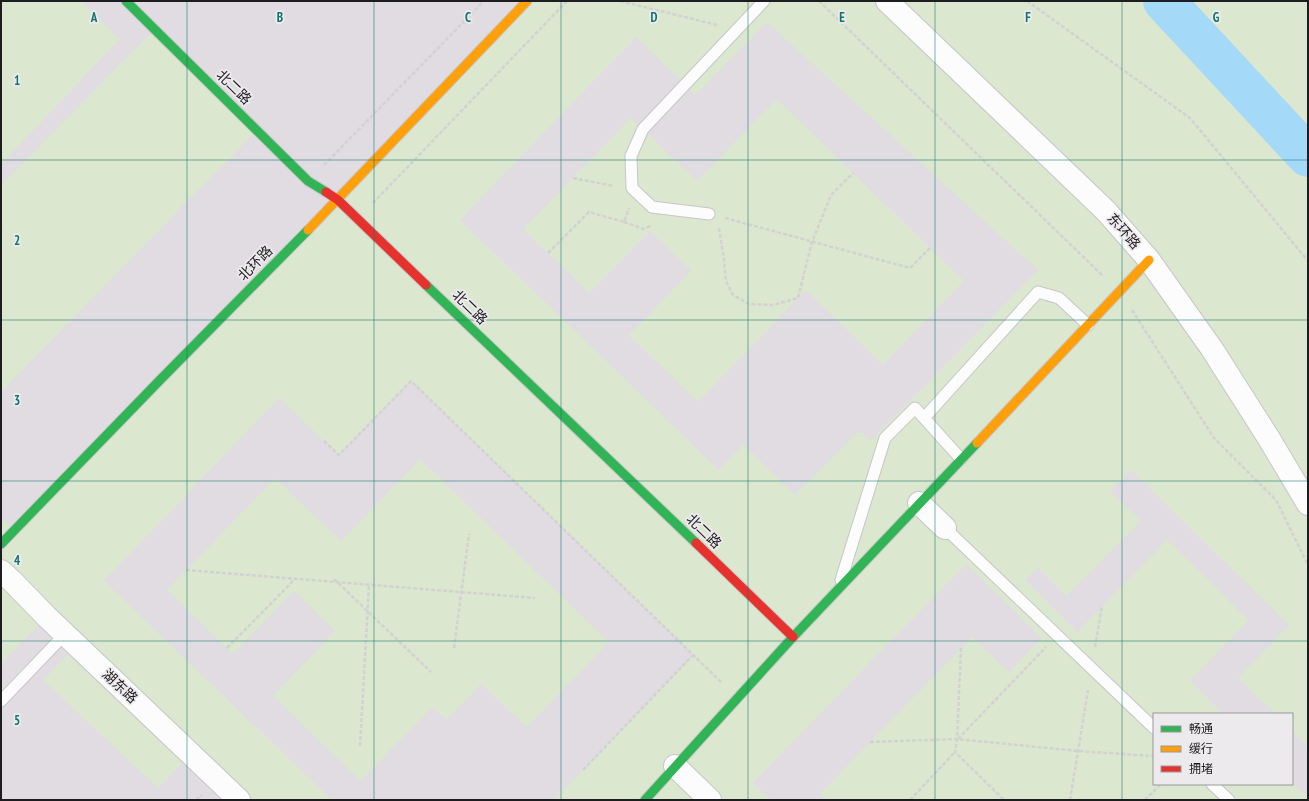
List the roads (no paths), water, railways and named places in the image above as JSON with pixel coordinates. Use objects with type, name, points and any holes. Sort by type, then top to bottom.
[{"type":"street","name":"北二路","points":[[126,1],[308,181],[338,200],[793,636]]},
{"type":"street","name":"北环路","points":[[1,544],[338,200],[527,1]]},
{"type":"street","name":"东环路","points":[[887,1],[1106,211],[1149,260],[1216,355],[1308,504]]},
{"type":"street","points":[[645,800],[793,636],[1149,260]]},
{"type":"street","points":[[919,503],[944,528]]},
{"type":"street","name":"湖东路","points":[[1,571],[239,800]]},
{"type":"street","points":[[675,766],[710,800]]},
{"type":"lane","points":[[713,215],[652,207],[632,188],[631,156],[643,129],[764,1]]},
{"type":"lane","points":[[924,418],[1038,292],[1059,298],[1088,324]]},
{"type":"lane","points":[[838,588],[885,438],[915,408],[961,459]]},
{"type":"lane","points":[[944,528],[1153,727]]},
{"type":"lane","points":[[1,701],[65,634]]},
{"type":"lane","points":[[1213,785],[1229,800]]},
{"type":"waterway","points":[[1164,1],[1308,156]]}]
